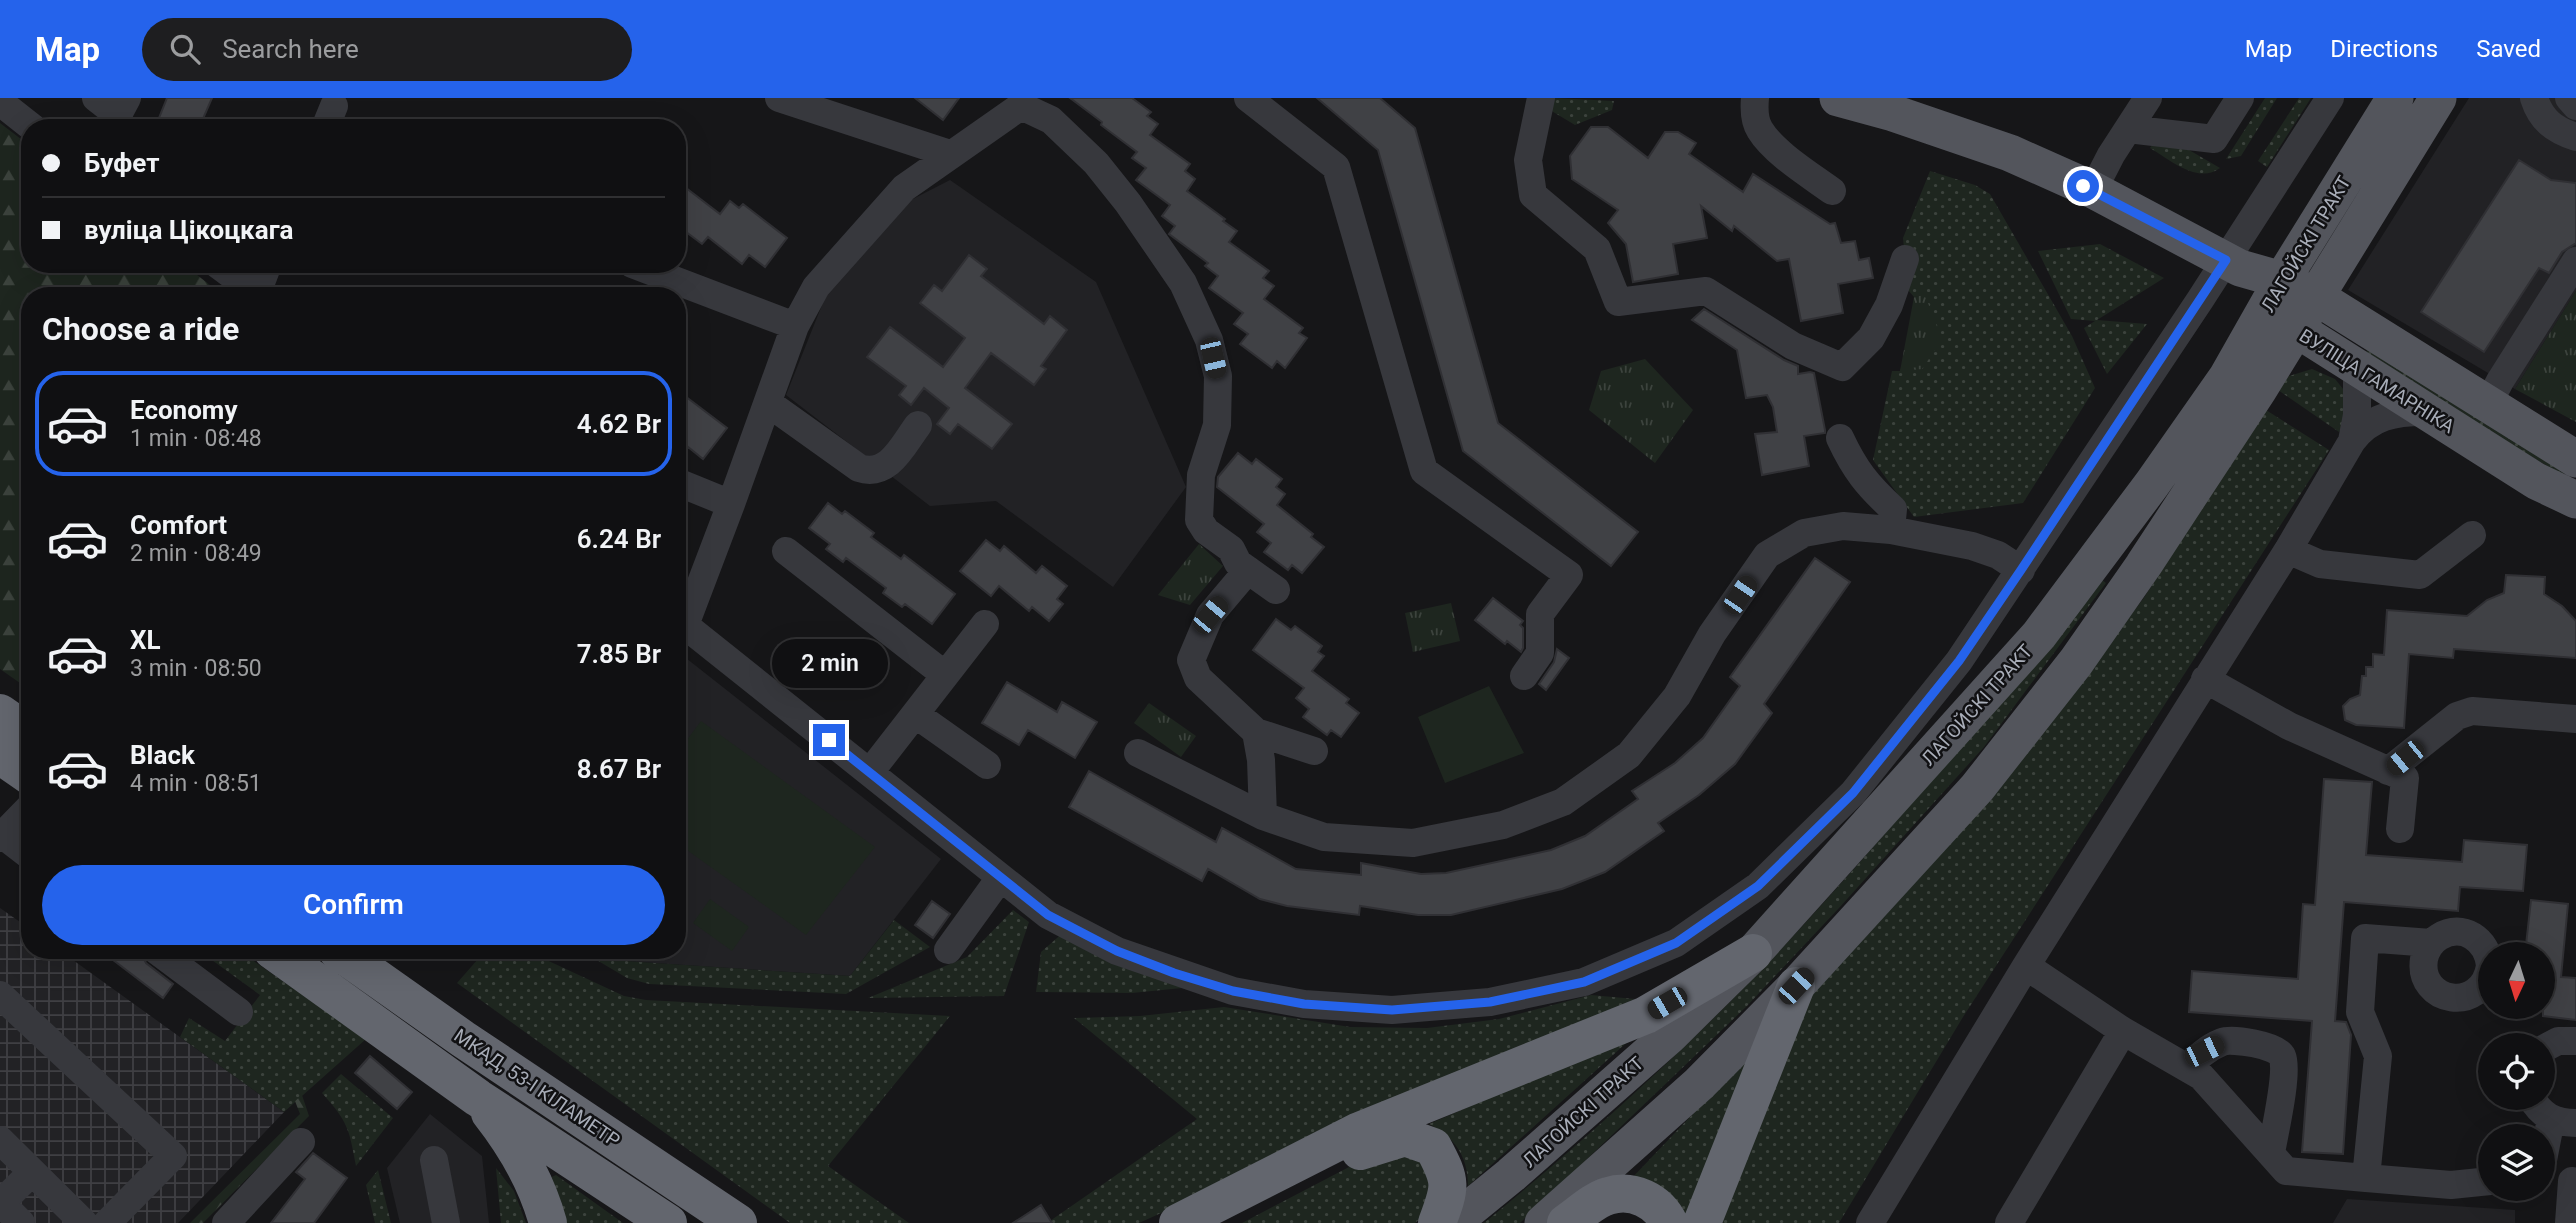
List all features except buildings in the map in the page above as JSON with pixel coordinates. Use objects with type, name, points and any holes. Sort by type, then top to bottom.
[{"type":"highway","points":[[0,713],[21,728]]},
{"type":"highway","points":[[0,755],[21,770]]},
{"type":"highway","points":[[1178,1223],[1359,1131],[1646,1015],[1753,953]]},
{"type":"highway","name":"МКАД, 53-І КІЛАМЕТР","points":[[285,959],[478,1098],[668,1223]]},
{"type":"highway","name":"МКАД, 53-І КІЛАМЕТР","points":[[350,959],[463,1039],[738,1223]]},
{"type":"highway","points":[[1702,1223],[1796,986]]},
{"type":"highway","points":[[478,1098],[503,1129],[519,1156],[537,1190],[548,1222]]},
{"type":"highway","points":[[1222,1223],[1368,1147],[1405,1137],[1433,1147],[1448,1174],[1447,1199],[1437,1223]]},
{"type":"highway","points":[[1566,1223],[1607,1196],[1626,1193],[1644,1197],[1662,1210],[1669,1223]]},
{"type":"main road","points":[[1838,98],[1893,113],[2010,153],[2093,190],[2233,264]]},
{"type":"main road","name":"ЛАГОЙСКІ ТРАКТ","points":[[1452,1223],[1511,1175],[1670,1035],[1753,953],[2039,635],[2152,484],[2227,377],[2395,98]]},
{"type":"main road","name":"ЛАГОЙСКІ ТРАКТ","points":[[1543,1223],[1699,1084],[1796,986],[1977,788],[2076,662],[2143,566],[2296,330],[2438,98]]},
{"type":"main road","name":"ВУЛІЦА ГАМАРНІКА","points":[[2233,264],[2254,294],[2315,296],[2488,404],[2572,475]]},
{"type":"main road","name":"ВУЛІЦА ГАМАРНІКА","points":[[2274,295],[2296,330],[2424,412],[2572,475]]},
{"type":"street","points":[[96,98],[119,114]]},
{"type":"street","points":[[779,98],[950,154]]},
{"type":"street","points":[[1248,98],[1336,167],[1424,471],[1569,575],[1540,614],[1540,653],[1524,676]]},
{"type":"street","points":[[1541,98],[1528,160],[1533,195],[1597,249],[1618,302],[1706,291],[1793,346],[1842,367],[1871,338],[1889,305],[1905,258]]},
{"type":"street","points":[[1755,98],[1754,113],[1759,130],[1787,159],[1832,191]]},
{"type":"street","points":[[2093,190],[2148,98]]},
{"type":"street","points":[[2128,129],[2214,139],[2240,98]]},
{"type":"street","points":[[686,626],[1048,915],[1117,951],[1233,991],[1304,1004],[1392,1010],[1490,1002],[1584,982],[1676,943],[1758,886],[1853,793],[1959,661],[2233,264],[2330,98]]},
{"type":"street","points":[[2534,98],[2538,111],[2550,126],[2576,137]]},
{"type":"street","points":[[2569,98],[2576,106]]},
{"type":"street","points":[[0,102],[22,119]]},
{"type":"street","points":[[686,611],[732,505],[795,326],[816,287],[904,188],[950,154],[999,124],[1021,106],[1051,120],[1096,163],[1128,203],[1183,283],[1209,340],[1218,376],[1217,425],[1201,475],[1199,520],[1206,531],[1231,549],[1238,563],[1276,590]]},
{"type":"street","points":[[2488,404],[2576,261]]},
{"type":"street","points":[[229,273],[247,287]]},
{"type":"street","points":[[656,273],[795,326]]},
{"type":"street","points":[[2352,440],[2358,407],[2357,369]]},
{"type":"street","points":[[768,403],[859,468],[869,472],[882,469],[890,463],[918,425]]},
{"type":"street","points":[[1870,1223],[2026,966],[2288,550],[2352,440],[2382,416],[2400,412],[2424,412]]},
{"type":"street","points":[[1840,438],[1854,468],[1893,509],[1891,530]]},
{"type":"street","points":[[686,486],[732,505]]},
{"type":"street","points":[[1138,753],[1263,816],[1324,836],[1413,844],[1503,825],[1563,802],[1629,755],[1677,696],[1712,634],[1767,555],[1804,533],[1843,526],[1891,530],[1972,546],[1998,555],[2021,570]]},
{"type":"street","points":[[2288,550],[2320,564],[2420,575],[2472,535]]},
{"type":"street","points":[[786,551],[945,675]]},
{"type":"street","points":[[1248,570],[1210,615],[1191,660],[1198,678],[1256,732],[1314,751]]},
{"type":"street","points":[[870,772],[985,624]]},
{"type":"street","points":[[2207,677],[2289,726],[2404,778],[2400,829]]},
{"type":"street","points":[[2388,771],[2456,716],[2472,710],[2576,719]]},
{"type":"street","points":[[915,714],[987,765]]},
{"type":"street","points":[[1256,732],[1261,760],[1263,816]]},
{"type":"street","points":[[21,816],[1,837],[21,850]]},
{"type":"street","points":[[948,950],[1000,878]]},
{"type":"street","points":[[2366,1178],[2378,1056],[2360,1012],[2365,938],[2431,943],[2448,933],[2468,933],[2479,942]]},
{"type":"street","points":[[2431,943],[2423,963],[2429,983],[2445,996],[2455,998],[2478,991]]},
{"type":"street","points":[[168,959],[239,1013]]},
{"type":"street","points":[[2026,966],[2123,1031],[2201,1076],[2286,1171],[2451,1185],[2478,1182]]},
{"type":"street","points":[[0,995],[173,1156],[107,1223]]},
{"type":"street","points":[[2009,1223],[2123,1031]]},
{"type":"street","points":[[2187,1068],[2204,1051],[2225,1041],[2259,1044],[2276,1050],[2283,1057],[2284,1072],[2271,1153]]},
{"type":"street","points":[[2555,1043],[2576,1041]]},
{"type":"street","points":[[2538,1110],[2563,1121],[2555,1137]]},
{"type":"street","points":[[0,1140],[84,1223]]},
{"type":"street","points":[[226,1223],[301,1142]]},
{"type":"street","points":[[434,1160],[446,1223]]},
{"type":"street","points":[[21,1223],[0,1203],[32,1172]]},
{"type":"street","points":[[2555,1180],[2574,1181],[2570,1223]]},
{"type":"shaded area","points":[[2469,98],[2576,98],[2576,291],[2515,389],[2348,290]]},
{"type":"shaded area","points":[[950,180],[1096,282],[1186,487],[1113,587],[996,501],[930,506],[786,395],[826,295],[909,201]]},
{"type":"shaded area","points":[[686,658],[941,859],[850,976],[595,959],[686,959]]},
{"type":"shaded area","points":[[0,908],[21,923],[21,959],[72,959],[284,1112],[178,1223],[0,1223]]},
{"type":"shaded area","points":[[430,1114],[482,1156],[489,1223],[400,1223],[387,1168]]},
{"type":"shaded area","points":[[2347,1199],[2515,1210],[2515,1223],[2333,1223]]},
{"type":"green space","points":[[1554,98],[1614,101],[1612,110],[1575,125],[1550,110]]},
{"type":"green space","points":[[2265,98],[2277,98],[2241,156],[2226,159]]},
{"type":"green space","points":[[2299,98],[2311,98],[2267,167],[2258,161]]},
{"type":"green space","points":[[0,123],[21,139],[21,273],[195,273],[212,287],[21,287],[21,684],[0,669]]},
{"type":"green space","points":[[2155,141],[2177,143],[2220,168],[2202,174],[2193,172],[2150,148]]},
{"type":"green space","points":[[1930,171],[1975,185],[1990,194],[2072,336],[2095,388],[2023,503],[1914,517],[1873,460],[1892,371],[1900,371],[1925,296],[1914,297],[1908,290],[1903,238]]},
{"type":"green space","points":[[2100,244],[2164,278],[2097,320],[2147,324],[2107,374],[2084,328],[2095,321],[2071,319],[2038,251]]},
{"type":"green space","points":[[2576,291],[2576,422],[2515,389]]},
{"type":"green space","points":[[1925,295],[1942,340],[1922,369],[1900,371],[1914,297]]},
{"type":"green space","points":[[2369,347],[2567,473],[2561,474],[2463,417],[2365,354]]},
{"type":"green space","points":[[1645,359],[1693,410],[1655,463],[1589,410],[1601,371]]},
{"type":"green space","points":[[2312,369],[2335,379],[2348,395],[2347,417],[2339,432],[2278,390],[2289,376]]},
{"type":"green space","points":[[2266,410],[2329,450],[1963,1017],[1839,1223],[1723,1223],[1718,1216],[1813,990],[2029,749],[2143,599]]},
{"type":"green space","points":[[1199,544],[1223,566],[1190,605],[1158,595]]},
{"type":"green space","points":[[2101,579],[2106,583],[1984,747],[1747,1006],[1520,1223],[1484,1223],[1618,1108],[1746,986],[1861,861]]},
{"type":"green space","points":[[1451,603],[1460,641],[1413,652],[1405,613]]},
{"type":"green space","points":[[1489,686],[1524,753],[1445,783],[1418,717]]},
{"type":"green space","points":[[1149,703],[1196,736],[1181,757],[1134,723]]},
{"type":"green space","points":[[701,721],[875,847],[806,935],[686,849],[686,741]]},
{"type":"green space","points":[[710,899],[749,927],[732,951],[693,923]]},
{"type":"green space","points":[[1013,910],[1029,922],[1004,996],[868,998],[967,957]]},
{"type":"green space","points":[[894,920],[930,947],[846,994],[649,984],[627,978],[595,959],[850,976]]},
{"type":"green space","points":[[1065,931],[1192,987],[1132,993],[1036,992],[1041,952]]},
{"type":"green space","points":[[210,959],[251,959],[366,1039],[284,1112],[180,1037],[189,1018],[225,1041],[260,995]]},
{"type":"green space","points":[[478,959],[544,959],[624,996],[646,1000],[950,1016],[828,1166],[909,1223],[790,1223],[457,983]]},
{"type":"green space","points":[[1591,995],[1635,999],[1139,1223],[1047,1223],[1197,1119],[1074,1018],[1140,1016],[1224,1007],[1350,1027],[1427,1028],[1499,1019]]},
{"type":"green space","points":[[1634,1036],[1468,1186],[1466,1166],[1458,1149],[1446,1135],[1429,1124]]},
{"type":"green space","points":[[1750,1054],[1689,1223],[1667,1192],[1652,1183],[1631,1179]]},
{"type":"green space","points":[[341,1074],[393,1118],[356,1166],[346,1126],[322,1093]]},
{"type":"green space","points":[[302,1095],[309,1116],[203,1223],[190,1223],[300,1114],[295,1101]]},
{"type":"green space","points":[[1374,1154],[1417,1157],[1425,1167],[1430,1185],[1429,1200],[1420,1219],[1415,1223],[1242,1223]]},
{"type":"green space","points":[[496,1168],[514,1191],[526,1223],[501,1223]]},
{"type":"green space","points":[[378,1170],[391,1223],[375,1223],[366,1185]]},
{"type":"green space","points":[[556,1175],[623,1223],[564,1223],[547,1179]]},
{"type":"route","points":[[829,740],[1048,915],[1117,951],[1174,973],[1233,991],[1304,1004],[1392,1010],[1490,1002],[1584,982],[1676,943],[1758,886],[1853,793],[1959,661],[2226,260],[2083,186]]}]
